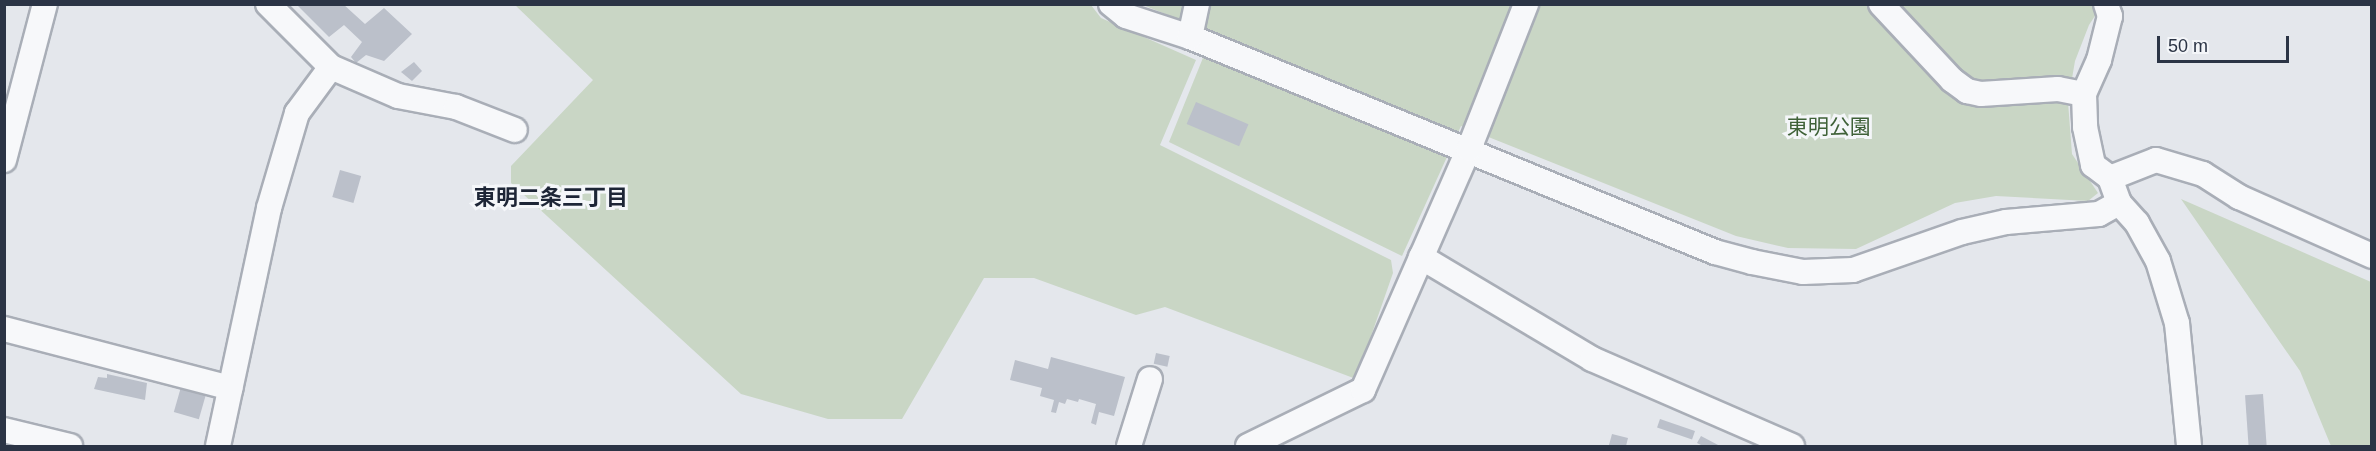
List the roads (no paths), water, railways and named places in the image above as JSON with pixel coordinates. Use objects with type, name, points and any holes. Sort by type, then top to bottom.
[{"type":"street","points":[[4,160],[45,4]]},
{"type":"street","points":[[268,4],[331,67],[398,96],[456,106],[515,130]]},
{"type":"street","points":[[1111,4],[1126,16],[1190,37],[1716,252],[1803,272],[1853,270],[1962,232],[2006,222],[2099,214],[2119,204]]},
{"type":"street","points":[[1190,37],[1197,4]]},
{"type":"street","points":[[1248,447],[1363,390],[1468,149],[1526,4]]},
{"type":"street","points":[[1881,4],[1952,80],[1967,91],[1981,94],[2058,89],[2084,94]]},
{"type":"street","points":[[2114,8],[2099,60],[2084,94],[2085,127],[2093,165],[2110,178],[2119,204],[2137,224],[2158,261],[2177,323],[2189,447]]},
{"type":"street","points":[[218,447],[269,208],[297,113],[331,67]]},
{"type":"street","points":[[2110,178],[2156,160],[2203,174],[2240,197],[2372,256]]},
{"type":"street","points":[[1421,257],[1592,359],[1792,447]]},
{"type":"street","points":[[4,329],[230,388]]},
{"type":"street","points":[[1130,447],[1150,379]]},
{"type":"street","points":[[4,430],[70,447]]},
{"type":"district","name":"東明二条三丁目","points":[[551,198]]},
{"type":"park label","name":"東明公園","points":[[1829,127]]}]
